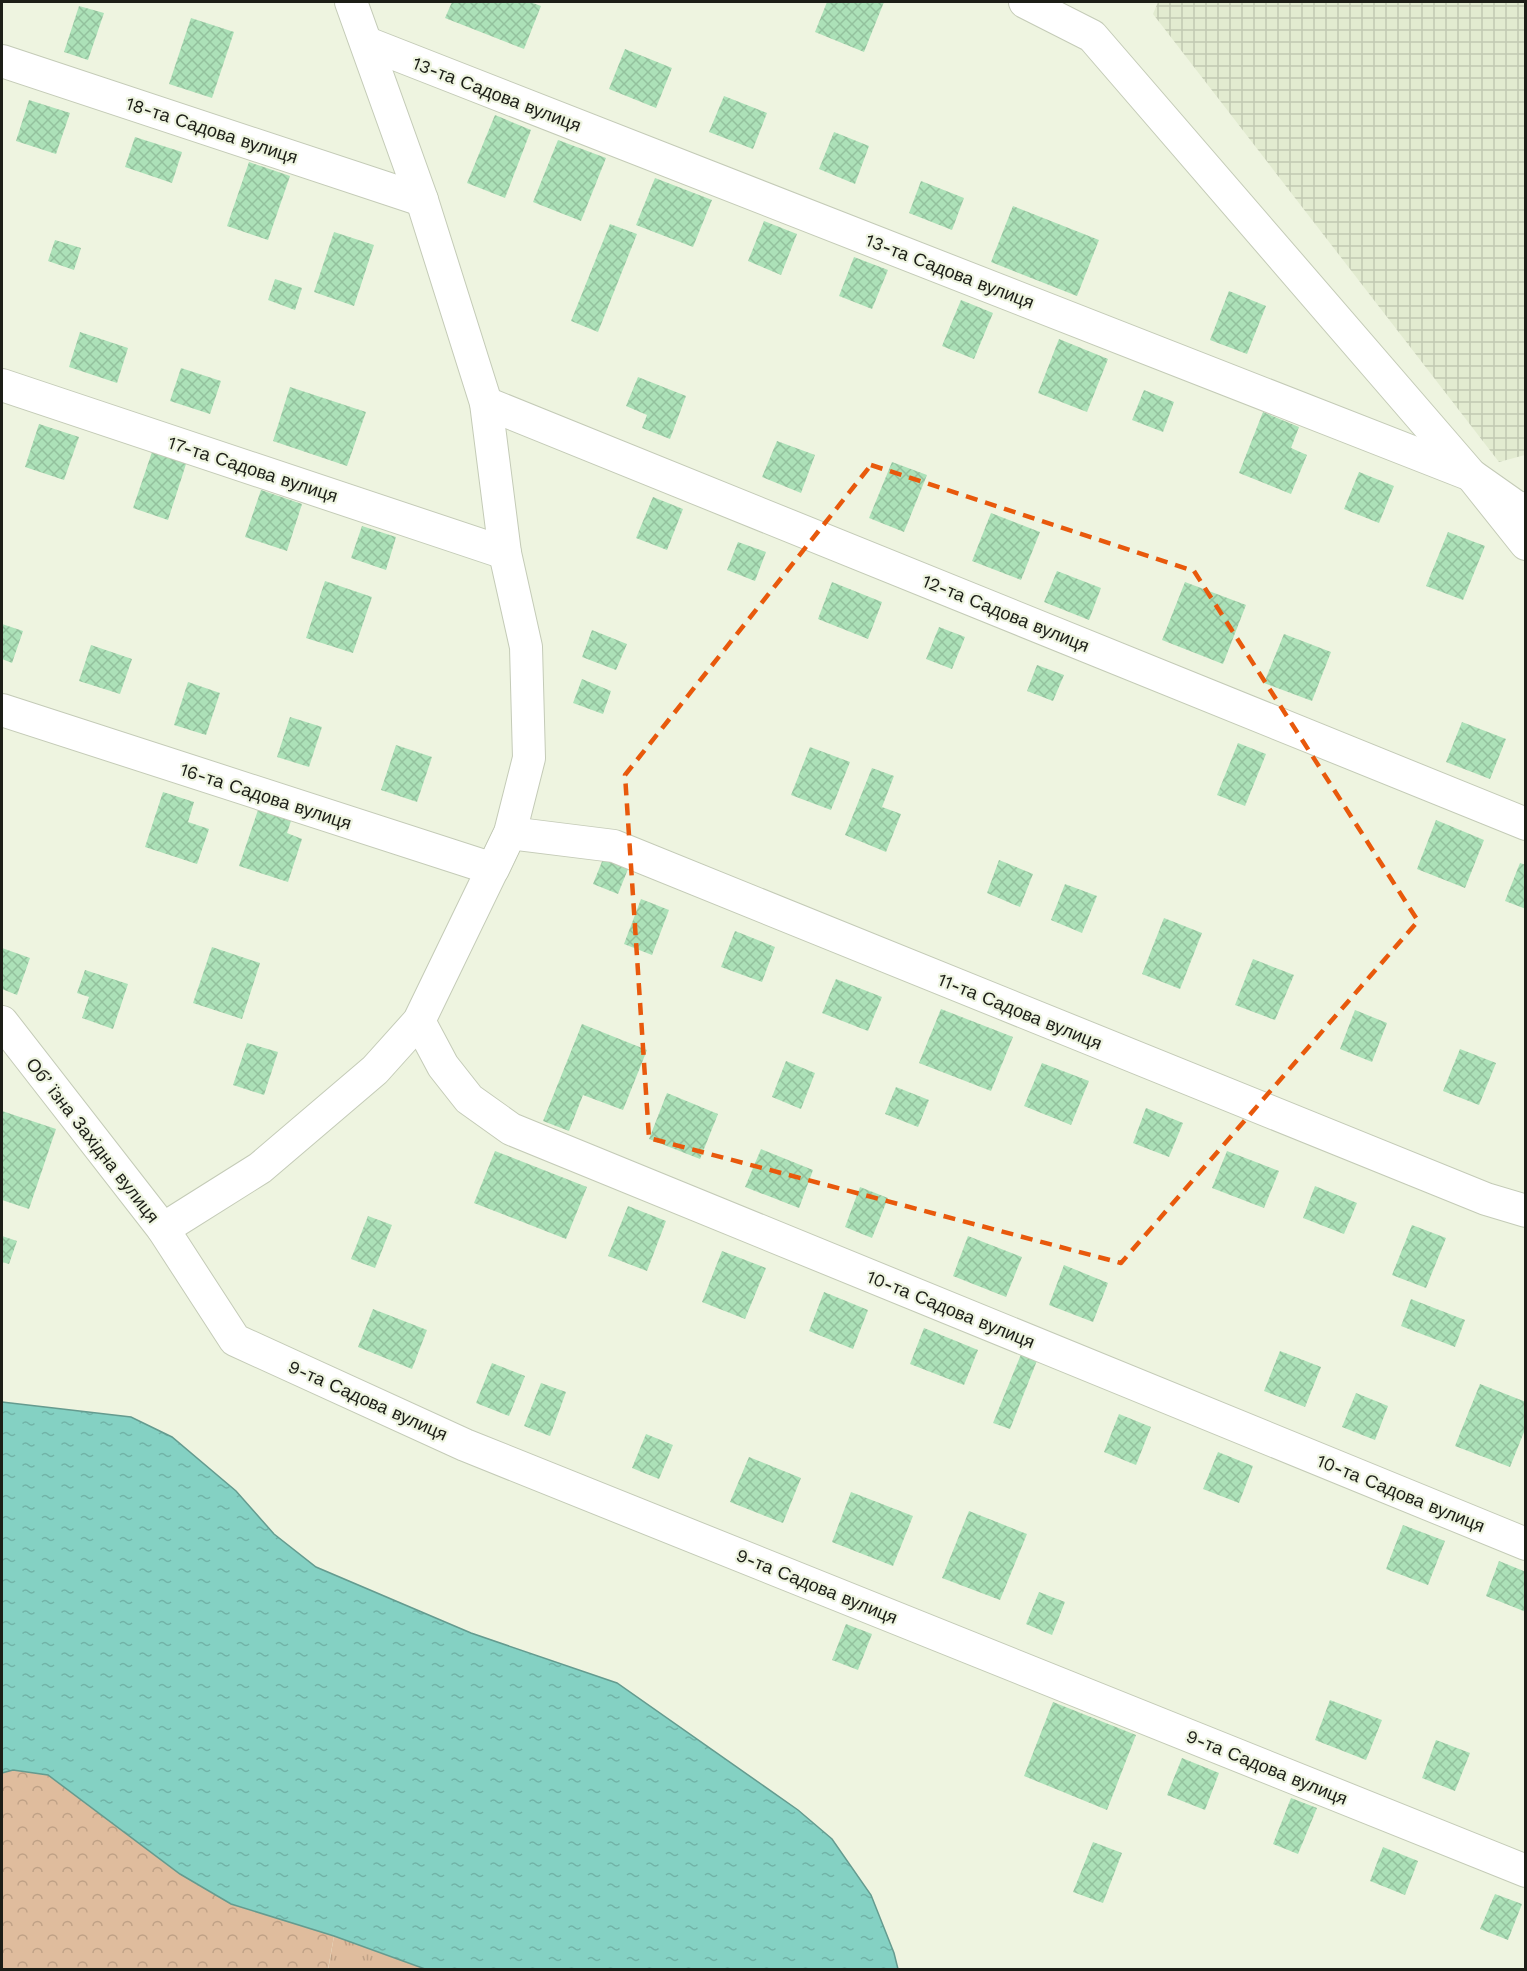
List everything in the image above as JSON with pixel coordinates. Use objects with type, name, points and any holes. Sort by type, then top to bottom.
[{"type":"street","points":[[163,1229],[260,1168],[375,1070],[418,1021],[510,832],[530,758],[526,647],[505,553],[486,403],[422,200],[351,2]]},
{"type":"street","points":[[1025,2],[1092,36],[1471,475],[1526,544]]},
{"type":"street","name":"13-та Садова вулиця","points":[[367,43],[1471,475],[1522,500]]},
{"type":"street","name":"18-та Садова вулиця","points":[[2,61],[422,200]]},
{"type":"street","name":"17-та Садова вулиця","points":[[2,385],[505,553]]},
{"type":"street","name":"12-та Садова вулиця","points":[[486,403],[1526,824]]},
{"type":"street","name":"16-та Садова вулиця","points":[[2,710],[493,869]]},
{"type":"street","name":"11-та Садова вулиця","points":[[510,832],[614,846],[1486,1199],[1526,1211]]},
{"type":"street","name":"10-та Садова вулиця","points":[[418,1021],[443,1066],[469,1099],[511,1129],[1526,1544]]},
{"type":"street","name":"Обʼїзна Західна вулиця","points":[[2,1022],[163,1229]]},
{"type":"street","name":"9-та Садова вулиця","points":[[163,1229],[235,1340],[465,1444],[1526,1871]]},
{"type":"highlighted area","points":[[871,465],[1194,571],[1418,921],[1121,1263],[649,1138],[625,775]]},
{"type":"shaded area","points":[[1158,2],[1525,2],[1525,455],[1499,462],[1153,14]]},
{"type":"green space","points":[[13,1770],[48,1775],[180,1874],[231,1904],[334,1936],[328,1969],[2,1969],[2,1773]]},
{"type":"green space","points":[[334,1936],[425,1969],[328,1970]]},
{"type":"water","points":[[2,1402],[131,1417],[172,1437],[236,1491],[274,1534],[316,1567],[471,1633],[617,1683],[798,1810],[832,1839],[871,1895],[898,1969],[425,1969],[334,1936],[231,1904],[180,1874],[48,1775],[13,1770],[2,1773]]},
{"type":"building","points":[[452,2],[530,2],[541,6],[524,49],[445,18]]},
{"type":"building","points":[[827,2],[884,2],[864,52],[815,32]]},
{"type":"building","points":[[79,6],[104,13],[88,60],[64,52]]},
{"type":"building","points":[[191,18],[234,32],[212,98],[169,84]]},
{"type":"building","points":[[625,49],[672,68],[656,108],[609,89]]},
{"type":"building","points":[[724,96],[767,113],[753,149],[709,132]]},
{"type":"building","points":[[29,100],[70,113],[56,154],[16,141]]},
{"type":"building","points":[[495,115],[531,130],[505,198],[467,183]]},
{"type":"building","points":[[834,132],[869,146],[855,184],[819,169]]},
{"type":"building","points":[[135,137],[182,152],[172,183],[125,167]]},
{"type":"building","points":[[558,140],[606,158],[581,221],[533,202]]},
{"type":"building","points":[[249,162],[290,176],[268,240],[227,226]]},
{"type":"building","points":[[655,178],[712,200],[693,247],[636,225]]},
{"type":"building","points":[[921,181],[964,198],[952,230],[909,213]]},
{"type":"building","points":[[1013,206],[1099,240],[1077,296],[991,262]]},
{"type":"building","points":[[764,221],[797,234],[781,275],[748,261]]},
{"type":"building","points":[[610,224],[637,234],[598,332],[571,321]]},
{"type":"building","points":[[334,232],[374,245],[354,306],[314,292]]},
{"type":"building","points":[[55,240],[81,248],[74,270],[48,261]]},
{"type":"building","points":[[854,257],[888,270],[872,309],[839,296]]},
{"type":"building","points":[[275,279],[302,288],[295,310],[268,300]]},
{"type":"building","points":[[1229,291],[1266,306],[1247,354],[1210,340]]},
{"type":"building","points":[[961,300],[993,313],[974,359],[942,346]]},
{"type":"building","points":[[80,332],[128,348],[117,383],[69,367]]},
{"type":"building","points":[[1059,339],[1108,359],[1087,412],[1038,393]]},
{"type":"building","points":[[181,368],[221,381],[210,414],[170,401]]},
{"type":"building","points":[[638,377],[686,396],[670,439],[642,428],[647,415],[626,406]]},
{"type":"building","points":[[290,387],[366,412],[347,466],[273,441]]},
{"type":"building","points":[[1144,390],[1174,402],[1163,432],[1132,420]]},
{"type":"building","points":[[1263,412],[1299,427],[1291,448],[1307,455],[1291,494],[1239,473]]},
{"type":"building","points":[[39,424],[79,437],[64,480],[25,467]]},
{"type":"building","points":[[777,441],[815,455],[801,493],[762,477]]},
{"type":"building","points":[[153,449],[187,461],[168,520],[133,508]]},
{"type":"building","points":[[892,462],[927,475],[904,532],[869,518]]},
{"type":"building","points":[[1359,472],[1394,486],[1379,523],[1344,509]]},
{"type":"building","points":[[261,490],[302,504],[287,551],[245,537]]},
{"type":"building","points":[[653,497],[683,509],[667,550],[636,538]]},
{"type":"building","points":[[991,513],[1040,532],[1021,580],[972,561]]},
{"type":"building","points":[[362,526],[396,537],[386,570],[351,558]]},
{"type":"building","points":[[1448,532],[1485,546],[1463,600],[1426,586]]},
{"type":"building","points":[[738,542],[766,552],[755,581],[727,570]]},
{"type":"building","points":[[1057,571],[1101,588],[1089,620],[1044,602]]},
{"type":"building","points":[[325,581],[372,597],[353,653],[306,638]]},
{"type":"building","points":[[832,582],[882,602],[868,639],[818,619]]},
{"type":"building","points":[[1185,582],[1246,605],[1223,664],[1162,640]]},
{"type":"building","points":[[2,624],[23,631],[12,663],[2,659]]},
{"type":"building","points":[[939,627],[965,637],[952,669],[926,659]]},
{"type":"building","points":[[592,630],[627,644],[616,670],[582,657]]},
{"type":"building","points":[[1284,634],[1331,652],[1312,701],[1264,683]]},
{"type":"building","points":[[91,645],[132,659],[120,694],[79,681]]},
{"type":"building","points":[[1037,665],[1064,675],[1053,701],[1027,691]]},
{"type":"building","points":[[582,679],[611,691],[603,714],[573,703]]},
{"type":"building","points":[[188,682],[220,693],[206,735],[174,725]]},
{"type":"building","points":[[290,717],[322,727],[309,767],[277,757]]},
{"type":"building","points":[[1462,722],[1506,739],[1490,779],[1446,762]]},
{"type":"building","points":[[1238,743],[1266,754],[1245,806],[1217,795]]},
{"type":"building","points":[[396,745],[432,757],[417,802],[381,790]]},
{"type":"building","points":[[810,747],[850,762],[831,810],[791,795]]},
{"type":"building","points":[[872,768],[894,776],[882,807],[901,814],[886,852],[845,835]]},
{"type":"building","points":[[163,792],[194,802],[188,822],[209,829],[197,864],[145,847]]},
{"type":"building","points":[[258,810],[291,821],[287,833],[302,839],[288,882],[239,866]]},
{"type":"building","points":[[1436,820],[1484,840],[1465,888],[1417,869]]},
{"type":"building","points":[[603,859],[628,869],[618,894],[593,884]]},
{"type":"building","points":[[999,860],[1033,874],[1020,907],[987,893]]},
{"type":"building","points":[[1520,863],[1526,865],[1526,909],[1505,901]]},
{"type":"building","points":[[1065,884],[1097,896],[1082,933],[1051,920]]},
{"type":"building","points":[[641,899],[669,910],[652,955],[624,944]]},
{"type":"building","points":[[1164,918],[1202,933],[1180,989],[1142,974]]},
{"type":"building","points":[[735,931],[775,947],[762,982],[721,967]]},
{"type":"building","points":[[212,947],[260,963],[242,1019],[193,1003]]},
{"type":"building","points":[[2,948],[30,958],[17,995],[2,989]]},
{"type":"building","points":[[1253,959],[1294,975],[1275,1020],[1235,1005]]},
{"type":"building","points":[[85,970],[128,984],[113,1029],[82,1018],[89,997],[77,993]]},
{"type":"building","points":[[836,979],[882,997],[868,1031],[822,1013]]},
{"type":"building","points":[[941,1009],[1013,1037],[991,1091],[919,1063]]},
{"type":"building","points":[[1355,1010],[1387,1023],[1372,1062],[1340,1049]]},
{"type":"building","points":[[582,1024],[647,1050],[623,1110],[583,1095],[569,1131],[543,1121]]},
{"type":"building","points":[[247,1043],[278,1052],[264,1095],[233,1085]]},
{"type":"building","points":[[1460,1049],[1496,1063],[1479,1105],[1443,1091]]},
{"type":"building","points":[[786,1061],[815,1073],[801,1109],[772,1097]]},
{"type":"building","points":[[1042,1063],[1089,1081],[1071,1125],[1024,1106]]},
{"type":"building","points":[[896,1087],[929,1100],[918,1127],[885,1114]]},
{"type":"building","points":[[667,1093],[718,1114],[700,1159],[649,1139]]},
{"type":"building","points":[[1146,1108],[1183,1123],[1169,1157],[1133,1143]]},
{"type":"building","points":[[2,1111],[56,1129],[29,1209],[2,1200]]},
{"type":"building","points":[[761,1149],[813,1170],[799,1208],[745,1187]]},
{"type":"building","points":[[495,1151],[587,1187],[566,1239],[474,1203]]},
{"type":"building","points":[[1227,1151],[1279,1171],[1264,1208],[1212,1188]]},
{"type":"building","points":[[1315,1186],[1357,1203],[1344,1234],[1303,1218]]},
{"type":"building","points":[[860,1187],[888,1198],[872,1238],[845,1227]]},
{"type":"building","points":[[628,1206],[666,1221],[647,1271],[608,1256]]},
{"type":"building","points":[[368,1216],[392,1225],[375,1268],[351,1259]]},
{"type":"building","points":[[1412,1225],[1446,1238],[1426,1288],[1392,1275]]},
{"type":"building","points":[[2,1236],[17,1241],[9,1264],[2,1262]]},
{"type":"building","points":[[968,1236],[1022,1257],[1006,1297],[953,1276]]},
{"type":"building","points":[[722,1251],[766,1268],[745,1319],[702,1302]]},
{"type":"building","points":[[1064,1265],[1108,1283],[1093,1322],[1049,1305]]},
{"type":"building","points":[[824,1292],[868,1310],[853,1349],[809,1331]]},
{"type":"building","points":[[1411,1299],[1465,1320],[1455,1347],[1401,1326]]},
{"type":"building","points":[[373,1309],[427,1330],[412,1369],[358,1347]]},
{"type":"building","points":[[924,1328],[978,1350],[964,1385],[910,1364]]},
{"type":"building","points":[[1280,1351],[1321,1367],[1305,1407],[1264,1391]]},
{"type":"building","points":[[1022,1352],[1038,1358],[1010,1429],[993,1423]]},
{"type":"building","points":[[492,1363],[525,1376],[509,1416],[476,1403]]},
{"type":"building","points":[[541,1383],[566,1392],[550,1436],[524,1426]]},
{"type":"building","points":[[1480,1384],[1526,1402],[1526,1427],[1510,1467],[1455,1446]]},
{"type":"building","points":[[1356,1393],[1388,1406],[1375,1440],[1342,1427]]},
{"type":"building","points":[[1119,1414],[1151,1427],[1136,1465],[1104,1452]]},
{"type":"building","points":[[646,1434],[673,1445],[659,1479],[632,1468]]},
{"type":"building","points":[[1218,1452],[1253,1466],[1239,1503],[1203,1489]]},
{"type":"building","points":[[749,1457],[801,1478],[783,1523],[730,1502]]},
{"type":"building","points":[[851,1492],[913,1516],[893,1566],[832,1542]]},
{"type":"building","points":[[969,1511],[1027,1534],[1000,1600],[942,1578]]},
{"type":"building","points":[[1403,1525],[1445,1541],[1428,1585],[1386,1569]]},
{"type":"building","points":[[1499,1561],[1526,1572],[1526,1612],[1486,1596]]},
{"type":"building","points":[[1039,1592],[1065,1602],[1052,1635],[1026,1624]]},
{"type":"building","points":[[846,1624],[872,1634],[858,1670],[832,1660]]},
{"type":"building","points":[[1330,1700],[1382,1720],[1366,1760],[1315,1740]]},
{"type":"building","points":[[1053,1702],[1136,1735],[1107,1810],[1024,1776]]},
{"type":"building","points":[[1436,1740],[1470,1753],[1455,1791],[1422,1778]]},
{"type":"building","points":[[1182,1758],[1219,1773],[1205,1810],[1167,1795]]},
{"type":"building","points":[[1291,1798],[1317,1808],[1298,1854],[1273,1844]]},
{"type":"building","points":[[1093,1842],[1122,1853],[1103,1903],[1073,1892]]},
{"type":"building","points":[[1383,1847],[1418,1861],[1405,1895],[1370,1881]]},
{"type":"building","points":[[1495,1894],[1522,1904],[1508,1940],[1480,1929]]}]
